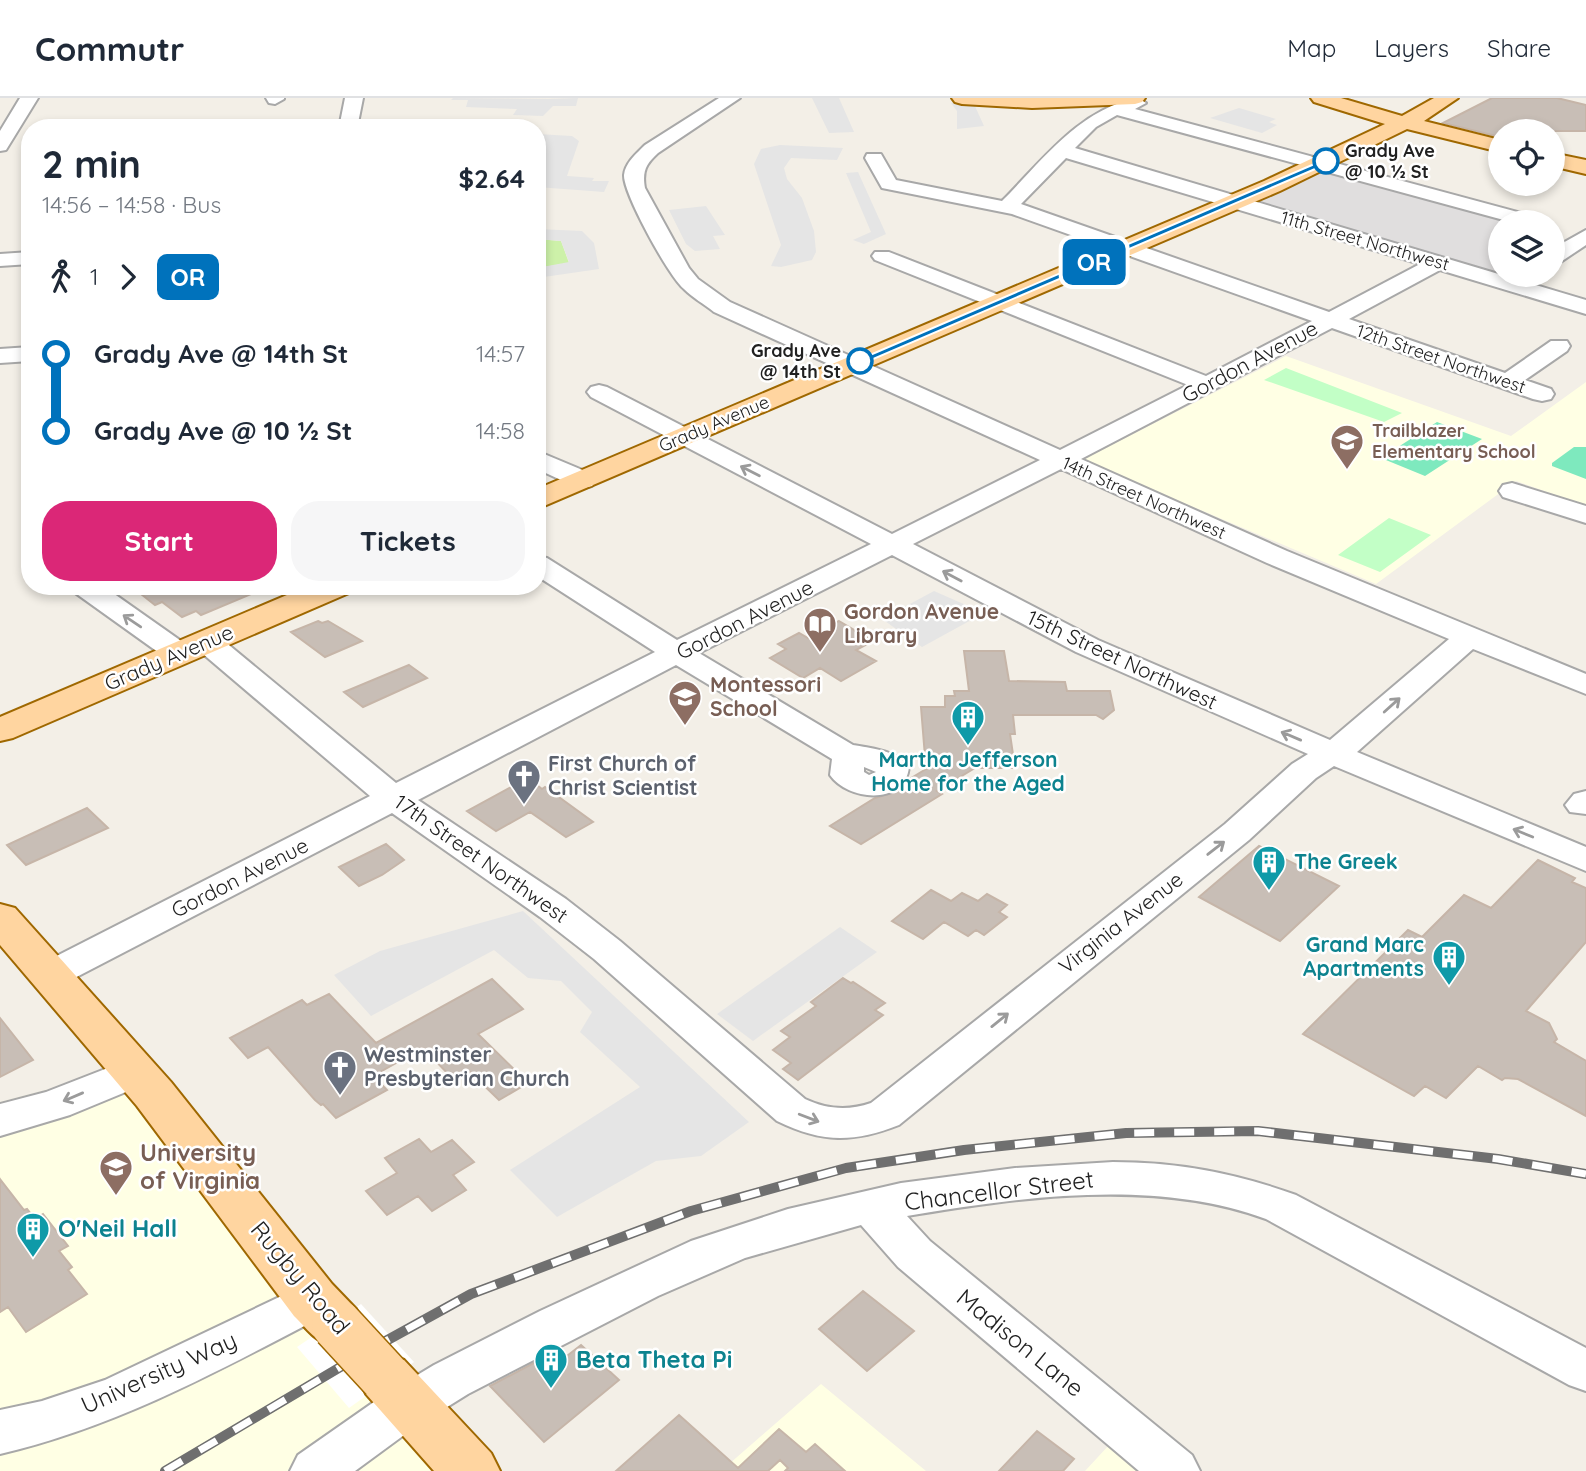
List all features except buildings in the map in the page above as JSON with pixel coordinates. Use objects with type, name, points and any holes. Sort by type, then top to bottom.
[{"type":"main road","points":[[962,98],[1032,102],[1135,98]]},
{"type":"main road","points":[[1321,98],[1383,107],[1404,122],[1488,143]]},
{"type":"main road","points":[[1404,122],[1408,111],[1406,98]]},
{"type":"main road","name":"Grady Avenue","points":[[546,496],[1233,202],[1319,164],[1448,98]]},
{"type":"main road","name":"Grady Avenue","points":[[1353,147],[1383,107]]},
{"type":"main road","points":[[1565,162],[1586,167]]},
{"type":"main road","name":"Grady Avenue","points":[[0,730],[316,595]]},
{"type":"main road","name":"Rugby Road","points":[[0,918],[136,1072],[325,1313],[471,1471]]},
{"type":"street","points":[[0,146],[29,98]]},
{"type":"street","points":[[350,119],[354,98]]},
{"type":"street","name":"14th Street Northwest","points":[[731,98],[647,152],[633,175],[635,188],[679,270],[690,284],[722,307],[1277,557],[1586,685]]},
{"type":"street","points":[[1007,207],[1090,123],[1144,98]]},
{"type":"street","points":[[1116,109],[1489,210]]},
{"type":"street","name":"11th Street Northwest","points":[[1064,151],[1438,263],[1488,273]]},
{"type":"street","name":"12th Street Northwest","points":[[874,158],[891,185],[1007,207],[1542,394]]},
{"type":"street","points":[[1565,248],[1581,235]]},
{"type":"street","points":[[882,256],[1208,385]]},
{"type":"street","points":[[0,260],[21,259]]},
{"type":"street","name":"Gordon Avenue","points":[[50,975],[677,653],[1208,385],[1438,263]]},
{"type":"street","name":"11th Street Northwest","points":[[1536,287],[1586,307]]},
{"type":"street","points":[[1507,382],[1559,346]]},
{"type":"street","points":[[0,356],[21,355]]},
{"type":"street","name":"15th Street Northwest","points":[[598,392],[1087,646],[1333,754],[1586,860]]},
{"type":"street","points":[[546,463],[583,481]]},
{"type":"street","points":[[1512,491],[1586,515]]},
{"type":"street","points":[[546,570],[677,653],[844,752]]},
{"type":"street","name":"17th Street Northwest","points":[[100,595],[194,648],[394,799],[554,908],[607,950],[754,1079]]},
{"type":"street","name":"Virginia Avenue","points":[[754,1079],[791,1110],[826,1124],[866,1122],[885,1114],[1237,832],[1304,771],[1363,732],[1469,637]]},
{"type":"street","points":[[0,1120],[56,1104],[136,1072]]},
{"type":"street","name":"Chancellor Street","points":[[315,1471],[397,1390],[485,1359],[689,1261],[787,1227],[938,1194],[1018,1184],[1098,1179],[1180,1179],[1245,1192],[1281,1206],[1586,1371]]},
{"type":"street","name":"Madison Lane","points":[[872,1208],[922,1261],[1175,1471]]},
{"type":"street","name":"University Way","points":[[0,1432],[29,1427],[113,1398],[325,1313]]},
{"type":"shaded area","points":[[578,98],[576,106],[553,106],[543,116],[513,115],[517,109],[466,107],[468,100],[451,100]]},
{"type":"shaded area","points":[[812,98],[839,98],[854,132],[829,133]]},
{"type":"shaded area","points":[[951,103],[974,104],[984,126],[957,129],[957,111]]},
{"type":"shaded area","points":[[1239,108],[1276,119],[1269,122],[1277,125],[1262,133],[1210,118]]},
{"type":"shaded area","points":[[546,135],[572,136],[579,141],[567,176],[609,181],[604,192],[546,188]]},
{"type":"shaded area","points":[[780,145],[843,148],[837,160],[791,158],[784,168],[787,179],[802,198],[814,231],[816,252],[812,260],[781,267],[771,266],[781,245],[754,164],[761,149]]},
{"type":"shaded area","points":[[1326,170],[1488,214],[1488,271],[1253,203]]},
{"type":"shaded area","points":[[858,172],[886,234],[864,244],[853,240],[871,232],[846,173]]},
{"type":"shaded area","points":[[706,206],[725,235],[713,236],[720,249],[695,251],[686,244],[669,210]]},
{"type":"shaded area","points":[[546,229],[582,231],[594,243],[599,269],[546,277],[546,266],[569,262],[561,241],[546,240]]},
{"type":"shaded area","name":"Trailblazer Elementary School","points":[[1286,356],[1511,436],[1586,382],[1586,506],[1516,481],[1376,584],[1082,460]]},
{"type":"shaded area","points":[[934,591],[984,613],[922,647],[882,619]]},
{"type":"shaded area","points":[[523,911],[749,1122],[701,1156],[656,1161],[557,1217],[510,1170],[640,1087],[580,1032],[592,1012],[561,981],[528,978],[494,950],[371,1016],[334,975],[380,951]]},
{"type":"shaded area","points":[[840,927],[877,952],[753,1041],[717,1014]]},
{"type":"shaded area","name":"University of Virginia","points":[[130,1068],[473,1471],[0,1471],[0,1102]]},
{"type":"shaded area","points":[[821,1384],[926,1471],[721,1471]]},
{"type":"shaded area","points":[[1110,1444],[1145,1471],[1085,1471]]},
{"type":"green space","points":[[546,240],[561,241],[569,263],[546,267]]},
{"type":"green space","points":[[1286,368],[1402,413],[1384,422],[1264,380]]},
{"type":"green space","points":[[1437,422],[1482,439],[1425,476],[1381,458]]},
{"type":"green space","points":[[1574,447],[1586,447],[1586,479],[1552,466],[1552,463]]},
{"type":"green space","points":[[1389,518],[1431,535],[1380,572],[1338,555]]},
{"type":"pier","points":[[361,1304],[414,1362],[349,1408],[297,1347]]},
{"type":"railway","points":[[165,1471],[364,1353],[471,1294],[691,1211],[846,1168],[964,1150],[1126,1133],[1258,1131],[1498,1159],[1586,1174]]},
{"type":"bus line","name":"OR","points":[[860,361],[1326,161]]},
{"type":"place","name":"Grady Ave @ 10 ½ St","points":[[1326,161]]},
{"type":"place","name":"Grady Ave @ 14th St","points":[[860,361]]},
{"type":"place","name":"Trailblazer Elementary School","points":[[1347,471]]},
{"type":"place","name":"Gordon Avenue Library","points":[[820,654]]},
{"type":"place","name":"Montessori School","points":[[685,727]]},
{"type":"place","name":"Martha Jefferson Home for the Aged","points":[[968,747]]},
{"type":"place","name":"First Church of Christ Scientist","points":[[524,806]]},
{"type":"place","name":"The Greek","points":[[1269,892]]},
{"type":"place","name":"Grand Marc Apartments","points":[[1449,987]]},
{"type":"place","name":"Westminster Presbyterian Church","points":[[340,1097]]},
{"type":"place","name":"University of Virginia","points":[[116,1197]]},
{"type":"place","name":"O'Neil Hall","points":[[33,1259]]},
{"type":"place","name":"Beta Theta Pi","points":[[551,1390]]}]
